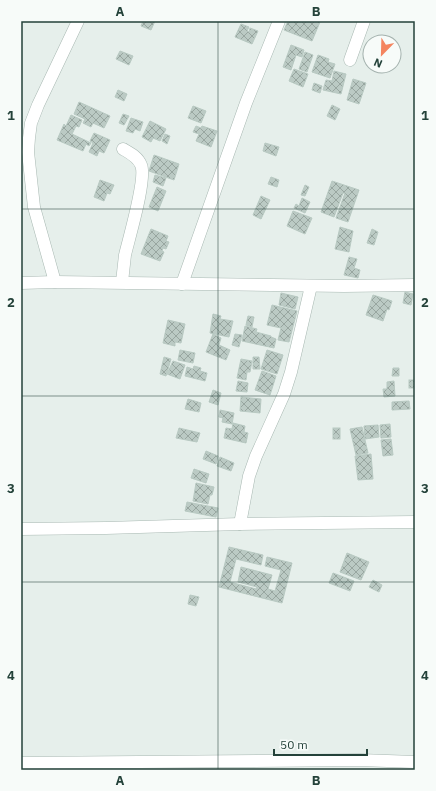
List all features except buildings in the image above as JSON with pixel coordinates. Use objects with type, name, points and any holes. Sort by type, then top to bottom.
[{"type":"street","points":[[55,282],[34,207],[28,152],[29,138],[31,123],[38,105],[78,21]]},
{"type":"street","points":[[182,284],[227,157],[279,21]]},
{"type":"street","points":[[350,60],[364,21]]},
{"type":"street","points":[[122,282],[125,257],[143,175],[142,166],[137,158],[123,149]]},
{"type":"street","points":[[22,286],[55,282],[311,286],[415,285]]},
{"type":"street","points":[[240,524],[249,476],[256,456],[284,394],[291,372],[311,286]]},
{"type":"street","points":[[21,529],[415,522]]},
{"type":"street","points":[[21,763],[360,760],[415,762]]}]
